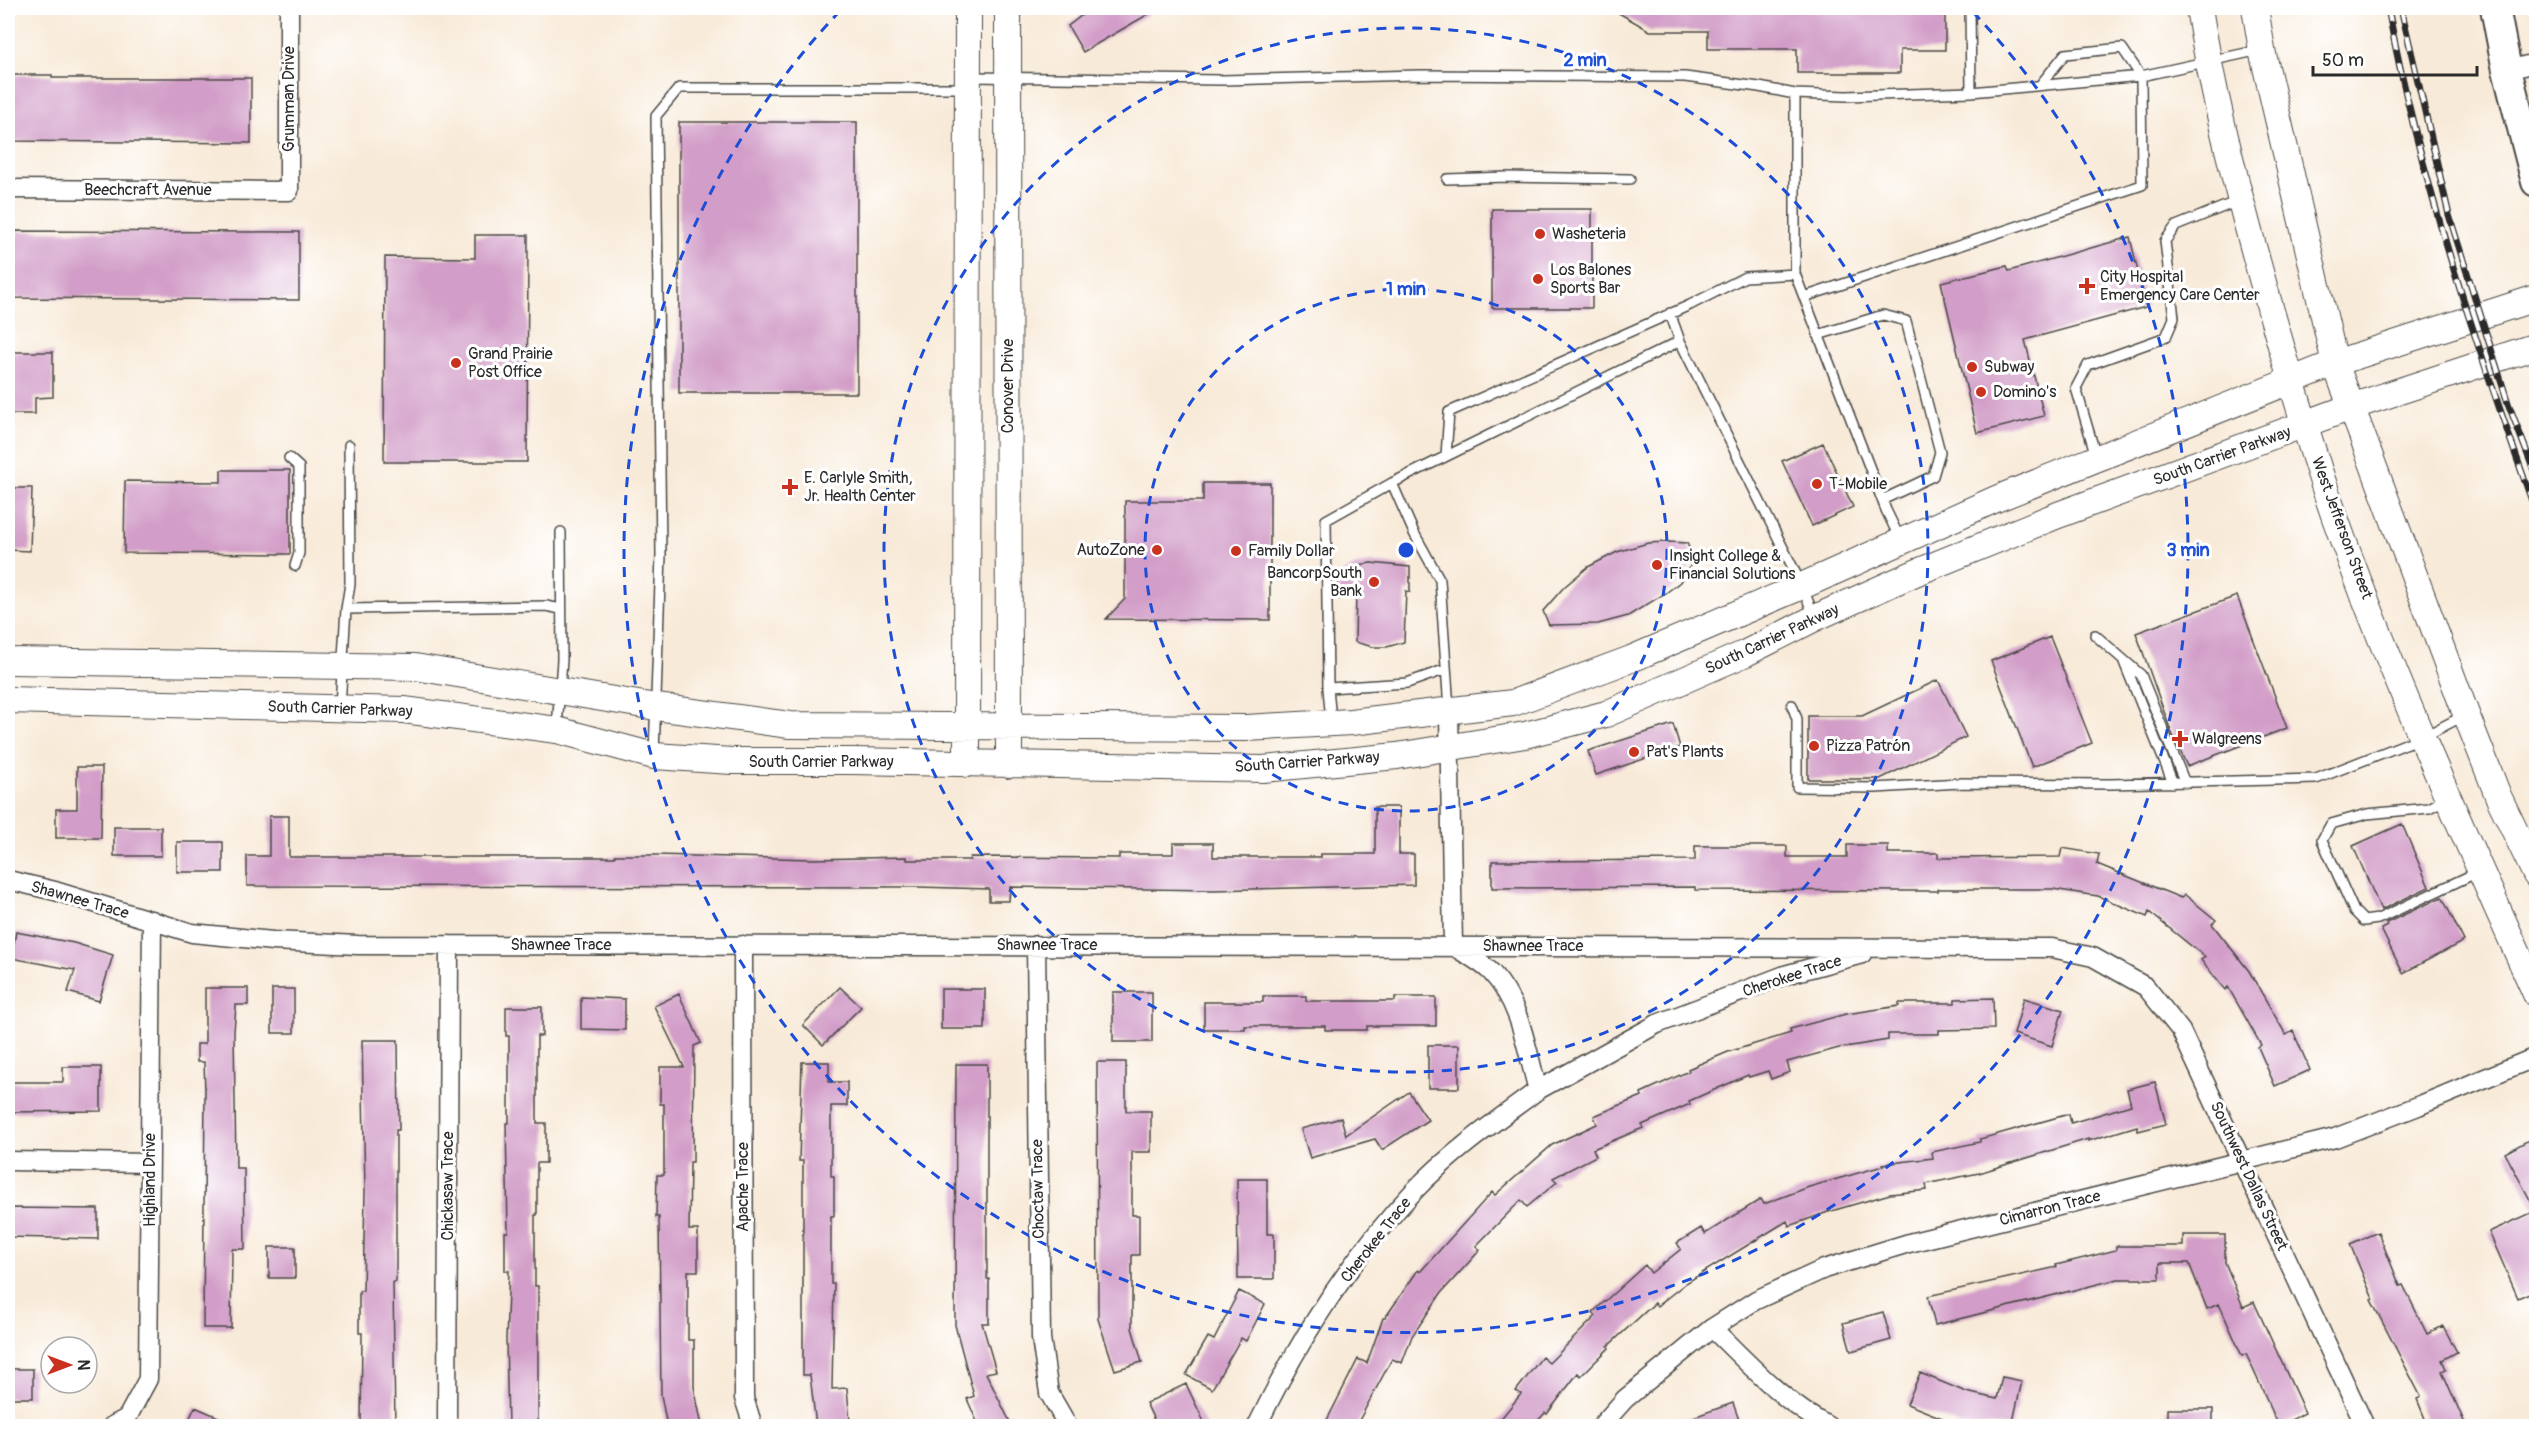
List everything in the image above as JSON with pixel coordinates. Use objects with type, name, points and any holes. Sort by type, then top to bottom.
[{"type":"main road","points":[[968,8],[968,764]]},
{"type":"main road","name":"Conover Drive","points":[[1008,8],[1009,765]]},
{"type":"main road","name":"West Jefferson Street","points":[[2199,8],[2207,61],[2241,201],[2290,381],[2334,513],[2448,798],[2536,994]]},
{"type":"main road","points":[[2255,8],[2262,50],[2335,363],[2466,714],[2499,798],[2536,875]]},
{"type":"main road","points":[[2495,8],[2507,70],[2532,145],[2536,182]]},
{"type":"main road","points":[[8,661],[342,668],[415,667],[559,692],[790,725],[1246,728],[1449,712],[1513,703],[1631,659],[1802,586],[1995,499],[2335,363],[2528,300]]},
{"type":"main road","name":"South Carrier Parkway","points":[[8,700],[404,710],[557,730],[654,756],[732,762],[852,760],[1009,765],[1263,768],[1397,756],[1525,735],[1606,714],[1746,653],[1815,618],[1915,573],[2058,515],[2306,426],[2351,407],[2536,346]]},
{"type":"street","name":"Grumman Drive","points":[[289,8],[289,191]]},
{"type":"street","points":[[2507,70],[2536,63]]},
{"type":"street","name":"Beechcraft Avenue","points":[[8,189],[289,191]]},
{"type":"street","points":[[1449,712],[1453,946],[1491,971],[1512,1000],[1526,1038],[1538,1090]]},
{"type":"street","name":"Shawnee Trace","points":[[8,880],[55,891],[192,933],[273,941],[358,945],[2052,948],[2093,957]]},
{"type":"street","name":"Highland Drive","points":[[112,1426],[127,1418],[148,1379],[152,920]]},
{"type":"street","name":"Chickasaw Trace","points":[[447,1426],[449,945]]},
{"type":"street","name":"Apache Trace","points":[[743,945],[744,1398],[753,1426]]},
{"type":"street","name":"Choctaw Trace","points":[[1036,945],[1041,1338],[1050,1393],[1068,1426]]},
{"type":"street","name":"Cherokee Trace","points":[[1257,1426],[1278,1383],[1312,1328],[1374,1239],[1415,1190],[1489,1125],[1538,1090],[1657,1024],[1785,975],[1886,948]]},
{"type":"street","name":"Southwest Dallas Street","points":[[2093,957],[2146,987],[2181,1031],[2365,1426]]},
{"type":"street","name":"Cimarron Trace","points":[[1600,1426],[1625,1399],[1712,1328],[1756,1300],[1824,1269],[1909,1243],[2335,1138],[2536,1057]]},
{"type":"street","points":[[8,1161],[150,1163]]},
{"type":"street","points":[[1712,1328],[1765,1380],[1812,1418],[1828,1426]]},
{"type":"lane","points":[[1970,8],[1971,92]]},
{"type":"lane","points":[[1804,297],[2142,185],[2141,76],[2122,48],[2065,54],[2041,84]]},
{"type":"lane","points":[[654,756],[661,555],[656,116],[679,88],[968,83],[1008,77],[1223,80],[1420,75],[1685,77],[1794,94],[1846,96],[1971,92],[2141,76],[2262,50]]},
{"type":"lane","points":[[1794,94],[1795,274],[1882,500],[1902,542]]},
{"type":"lane","points":[[1447,179],[1506,177],[1630,179]]},
{"type":"lane","points":[[2097,459],[2076,388],[2088,365],[2166,337],[2174,318],[2165,241],[2176,226],[2241,201]]},
{"type":"lane","points":[[1446,456],[1449,412],[1745,277],[1795,274]]},
{"type":"lane","points":[[1670,313],[1680,341],[1802,586],[1815,618]]},
{"type":"lane","points":[[1818,335],[1883,315],[1906,321],[1940,452],[1933,476],[1882,500]]},
{"type":"lane","points":[[1331,723],[1328,688],[1326,520],[1392,483],[1680,341]]},
{"type":"lane","points":[[339,707],[350,584],[349,445]]},
{"type":"lane","points":[[289,458],[299,467],[299,554],[295,566]]},
{"type":"lane","points":[[1392,483],[1414,533],[1440,580],[1444,670],[1449,712]]},
{"type":"lane","points":[[557,730],[561,532]]},
{"type":"lane","points":[[346,609],[546,606],[561,609]]},
{"type":"lane","points":[[2095,635],[2141,675],[2185,783]]},
{"type":"lane","points":[[2123,660],[2173,783]]},
{"type":"lane","points":[[1328,688],[1407,683],[1444,670]]},
{"type":"lane","points":[[1792,705],[1797,719],[1797,788],[1875,788],[1960,783],[2185,783],[2316,779],[2423,737],[2466,714]]},
{"type":"lane","points":[[2448,798],[2429,808],[2367,814],[2331,824],[2322,840],[2354,912],[2364,921],[2378,919],[2481,871]]},
{"type":"building","points":[[1078,8],[1159,8],[1083,52],[1068,26],[1082,15]]},
{"type":"building","points":[[1610,8],[1945,8],[1945,50],[1900,50],[1900,73],[1797,73],[1797,49],[1708,49],[1708,31],[1650,31]]},
{"type":"building","points":[[8,75],[52,75],[52,78],[251,78],[251,143],[8,141]]},
{"type":"building","points":[[679,122],[857,122],[857,393],[679,393]]},
{"type":"building","points":[[1492,209],[1592,209],[1592,308],[1492,308]]},
{"type":"building","points":[[8,231],[299,232],[299,300],[8,298]]},
{"type":"building","name":"Grand Prairie Post Office","points":[[475,235],[528,235],[527,462],[384,462],[385,257],[475,258]]},
{"type":"building","points":[[2130,237],[2146,307],[2025,340],[2044,416],[1977,433],[1941,282],[2007,266],[2009,271]]},
{"type":"building","points":[[8,352],[53,352],[53,397],[35,398],[35,414],[8,414]]},
{"type":"building","name":"T-Mobile","points":[[1823,443],[1853,507],[1812,526],[1782,461]]},
{"type":"building","points":[[221,470],[290,470],[290,554],[124,553],[125,481],[221,482]]},
{"type":"building","points":[[1203,483],[1270,483],[1270,620],[1106,619],[1125,599],[1125,501],[1203,501]]},
{"type":"building","points":[[8,488],[32,488],[30,551],[8,550]]},
{"type":"building","points":[[1648,543],[1687,543],[1694,560],[1680,582],[1666,593],[1628,616],[1598,624],[1549,625],[1543,611],[1564,587],[1588,567],[1617,552]]},
{"type":"building","points":[[1371,563],[1410,567],[1410,592],[1406,591],[1404,642],[1387,647],[1373,647],[1355,642],[1356,591],[1339,599],[1338,575],[1358,565]]},
{"type":"building","name":"Walgreens","points":[[2237,596],[2287,728],[2187,766],[2171,731],[2136,633]]},
{"type":"building","points":[[2050,637],[2092,743],[2032,767],[1991,661]]},
{"type":"building","points":[[1938,680],[1966,737],[1880,779],[1808,779],[1808,716],[1862,716]]},
{"type":"building","points":[[1673,724],[1680,747],[1596,775],[1588,751]]},
{"type":"building","points":[[77,767],[102,767],[101,838],[56,838],[56,809],[77,809]]},
{"type":"building","points":[[1375,807],[1399,807],[1399,854],[1414,854],[1414,885],[1213,890],[1010,887],[1009,901],[989,901],[989,889],[918,887],[247,886],[247,856],[269,856],[269,816],[289,816],[289,857],[656,855],[812,859],[907,857],[907,860],[970,860],[970,857],[1119,858],[1119,854],[1173,854],[1173,843],[1213,843],[1213,857],[1321,857],[1321,854],[1375,854]]},
{"type":"building","points":[[2402,824],[2429,887],[2381,910],[2353,846]]},
{"type":"building","points":[[114,827],[161,827],[161,856],[114,856]]},
{"type":"building","points":[[177,842],[223,842],[223,872],[177,872]]},
{"type":"building","points":[[1847,845],[1888,845],[1888,853],[1938,853],[1938,858],[2060,857],[2062,848],[2099,854],[2097,864],[2181,898],[2184,894],[2216,920],[2212,924],[2249,971],[2286,1035],[2293,1031],[2310,1070],[2275,1086],[2258,1047],[2261,1045],[2228,987],[2225,990],[2201,960],[2205,957],[2149,912],[2147,917],[2098,896],[2053,889],[1899,891],[1695,890],[1695,887],[1492,888],[1492,861],[1695,860],[1695,846],[1787,846],[1787,857],[1847,857]]},
{"type":"building","points":[[2442,897],[2464,941],[2403,973],[2381,929],[2387,926],[2386,923]]},
{"type":"building","points":[[16,932],[74,943],[113,955],[99,1001],[68,992],[75,970],[11,958]]},
{"type":"building","points":[[840,987],[861,1007],[823,1045],[803,1025]]},
{"type":"building","points":[[205,988],[248,988],[248,1005],[236,1005],[234,1032],[236,1168],[244,1168],[245,1249],[232,1249],[231,1328],[203,1328],[205,1091],[204,1062],[197,1062],[197,1044],[205,1044]]},
{"type":"building","points":[[272,989],[294,989],[294,1033],[272,1033]]},
{"type":"building","points":[[941,989],[985,989],[985,1029],[941,1029]]},
{"type":"building","points":[[1113,992],[1152,992],[1152,1042],[1113,1042]]},
{"type":"building","points":[[679,994],[701,1043],[694,1046],[693,1162],[690,1162],[689,1230],[698,1230],[698,1271],[688,1271],[688,1340],[694,1340],[694,1387],[702,1426],[667,1426],[661,1395],[659,1217],[656,1217],[657,1175],[664,1175],[664,1104],[660,1104],[660,1067],[684,1067],[654,1006]]},
{"type":"building","points":[[1263,996],[1306,996],[1306,1001],[1395,1001],[1395,997],[1436,997],[1436,1026],[1367,1026],[1367,1030],[1325,1030],[1325,1026],[1245,1026],[1245,1029],[1204,1029],[1204,1002],[1263,1002]]},
{"type":"building","points":[[581,997],[625,999],[625,1030],[581,1029]]},
{"type":"building","points":[[1993,998],[1994,1029],[1939,1030],[1939,1034],[1888,1034],[1888,1040],[1839,1048],[1787,1062],[1790,1072],[1771,1079],[1768,1071],[1749,1077],[1748,1075],[1689,1101],[1690,1104],[1642,1125],[1643,1128],[1593,1149],[1596,1156],[1553,1178],[1557,1182],[1527,1207],[1521,1200],[1476,1246],[1480,1250],[1442,1292],[1412,1336],[1402,1363],[1392,1359],[1356,1426],[1324,1426],[1358,1359],[1367,1363],[1383,1318],[1418,1270],[1420,1272],[1492,1192],[1495,1195],[1552,1145],[1597,1124],[1594,1116],[1642,1096],[1641,1093],[1689,1071],[1688,1069],[1728,1052],[1791,1033],[1790,1029],[1846,1014],[1899,1006],[1899,1003],[1955,1003],[1955,999]]},
{"type":"building","points":[[2024,998],[2063,1010],[2052,1046],[2014,1034]]},
{"type":"building","points":[[506,1007],[542,1007],[542,1036],[537,1036],[537,1123],[546,1123],[546,1163],[537,1163],[537,1215],[535,1215],[535,1286],[538,1286],[538,1426],[508,1426],[506,1339],[509,1271],[505,1271],[505,1232],[508,1232],[506,1123],[509,1123],[509,1036],[506,1036]]},
{"type":"building","points":[[362,1040],[398,1040],[396,1282],[393,1282],[395,1426],[361,1426],[362,1333],[359,1333],[359,1291],[363,1291],[365,1191]]},
{"type":"building","points":[[1428,1045],[1459,1045],[1459,1088],[1428,1088]]},
{"type":"building","points":[[802,1062],[829,1062],[829,1082],[847,1082],[847,1106],[831,1106],[831,1176],[834,1176],[834,1216],[831,1216],[831,1284],[834,1284],[832,1389],[847,1388],[850,1422],[816,1426],[810,1375],[803,1375],[803,1161],[799,1161]]},
{"type":"building","points":[[1097,1062],[1126,1062],[1126,1111],[1151,1111],[1151,1152],[1132,1152],[1132,1215],[1139,1215],[1139,1255],[1132,1255],[1132,1328],[1142,1362],[1115,1370],[1098,1319]]},
{"type":"building","points":[[956,1064],[987,1064],[989,1323],[982,1323],[996,1371],[986,1373],[1012,1426],[979,1426],[967,1399],[974,1396],[955,1325]]},
{"type":"building","points":[[63,1067],[101,1067],[101,1111],[8,1112],[8,1082],[63,1082]]},
{"type":"building","points":[[2155,1082],[2166,1124],[2138,1131],[2137,1126],[2088,1141],[2088,1139],[1979,1173],[1926,1184],[1927,1190],[1890,1194],[1789,1226],[1787,1221],[1686,1283],[1657,1306],[1655,1303],[1608,1346],[1609,1348],[1581,1376],[1578,1373],[1547,1414],[1545,1413],[1533,1426],[1495,1426],[1521,1394],[1516,1391],[1542,1357],[1549,1363],[1596,1316],[1593,1312],[1645,1265],[1651,1273],[1681,1249],[1677,1243],[1701,1228],[1705,1234],[1761,1199],[1764,1204],[1809,1187],[1883,1166],[1883,1164],[1933,1158],[1932,1152],[1980,1142],[1980,1139],[2069,1114],[2071,1123],[2131,1105],[2127,1089]]},
{"type":"building","points":[[1409,1092],[1428,1120],[1382,1150],[1375,1139],[1310,1158],[1301,1129],[1341,1118],[1346,1135]]},
{"type":"building","points":[[2536,1136],[2536,1211],[2505,1153]]},
{"type":"building","points":[[1237,1179],[1267,1179],[1267,1234],[1274,1234],[1274,1279],[1238,1279]]},
{"type":"building","points":[[8,1208],[98,1209],[98,1239],[8,1237]]},
{"type":"building","points":[[2536,1211],[2536,1290],[2518,1298],[2489,1232]]},
{"type":"building","points":[[2378,1232],[2400,1286],[2403,1285],[2427,1334],[2443,1326],[2457,1352],[2442,1360],[2446,1369],[2442,1371],[2466,1426],[2428,1426],[2417,1399],[2421,1397],[2371,1300],[2373,1299],[2350,1244]]},
{"type":"building","points":[[2183,1235],[2225,1235],[2225,1262],[2243,1307],[2254,1302],[2305,1413],[2279,1426],[2246,1354],[2242,1356],[2219,1304],[2207,1309],[2189,1263],[2160,1263],[2160,1279],[2118,1279],[1935,1325],[1928,1296],[2057,1267],[2056,1265],[2116,1250],[2116,1246],[2183,1246]]},
{"type":"building","points":[[269,1247],[295,1247],[295,1278],[269,1278]]},
{"type":"building","points":[[1239,1291],[1265,1304],[1246,1341],[1241,1338],[1212,1389],[1186,1375],[1208,1337],[1214,1340]]},
{"type":"building","points":[[1883,1312],[1891,1340],[1851,1351],[1843,1323]]},
{"type":"building","points":[[8,1369],[33,1369],[33,1398],[8,1398]]},
{"type":"building","points":[[1920,1373],[1966,1392],[1997,1399],[2002,1377],[2022,1381],[2012,1426],[1962,1426],[1907,1404]]},
{"type":"building","points":[[1186,1384],[1206,1426],[1157,1426],[1146,1403]]},
{"type":"building","points":[[1733,1403],[1741,1426],[1674,1426],[1674,1424]]},
{"type":"building","points":[[195,1407],[239,1426],[186,1426]]},
{"type":"building","points":[[2167,1409],[2213,1409],[2213,1426],[2167,1426]]},
{"type":"railway","points":[[2388,8],[2401,73],[2433,200],[2492,388],[2536,512]]},
{"type":"railway","points":[[2401,8],[2449,215],[2508,403],[2536,476]]},
{"type":"place","name":"Washeteria","points":[[1540,234]]},
{"type":"place","name":"Los Balones Sports Bar","points":[[1538,279]]},
{"type":"place","name":"City Hospital Emergency Care Center","points":[[2087,286]]},
{"type":"place","name":"Grand Prairie Post Office","points":[[456,363]]},
{"type":"place","name":"Subway","points":[[1972,367]]},
{"type":"place","name":"Domino's","points":[[1981,392]]},
{"type":"place","name":"T-Mobile","points":[[1817,484]]},
{"type":"place","name":"E. Carlyle Smith, Jr. Health Center","points":[[790,487]]},
{"type":"place","name":"AutoZone","points":[[1157,550]]},
{"type":"place","name":"Family Dollar","points":[[1236,551]]},
{"type":"place","name":"Insight College & Financial Solutions","points":[[1657,565]]},
{"type":"place","name":"BancorpSouth Bank","points":[[1374,582]]},
{"type":"place","name":"Walgreens","points":[[2180,739]]},
{"type":"place","name":"Pizza Patrón","points":[[1814,746]]},
{"type":"place","name":"Pat's Plants","points":[[1634,752]]}]
